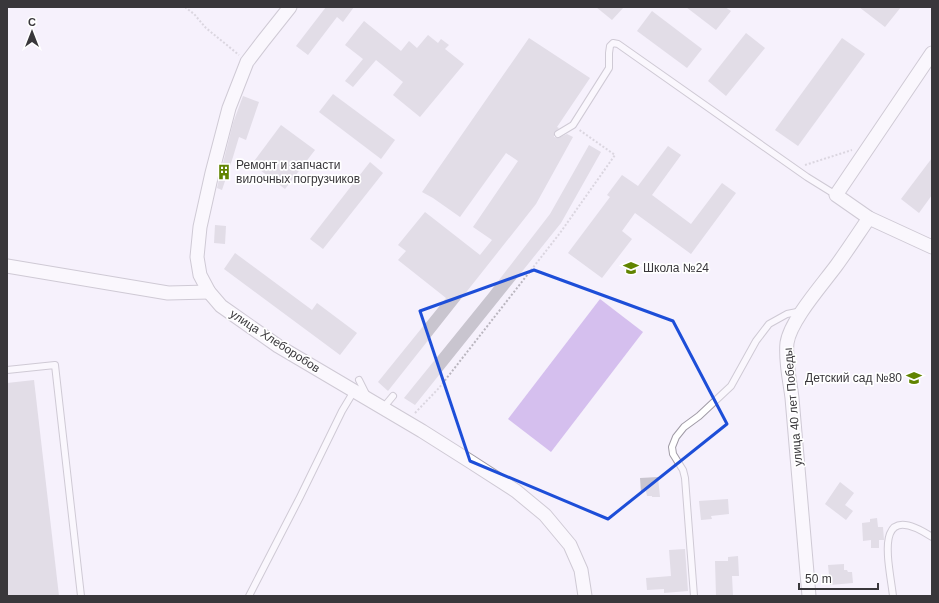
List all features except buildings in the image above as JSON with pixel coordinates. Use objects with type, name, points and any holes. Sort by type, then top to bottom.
[{"type":"street","name":"улица Хлеборобов","points":[[290,7],[247,62],[229,108],[200,227],[197,257],[200,275],[209,292],[221,306],[273,342],[356,385],[370,400],[516,491],[545,515],[570,545],[581,570],[585,596]]},
{"type":"street","points":[[932,54],[836,195],[869,218],[932,247]]},
{"type":"street","name":"улица 40 лет Победы","points":[[809,596],[792,398],[787,366],[787,342],[794,324],[869,218]]},
{"type":"street","points":[[7,266],[168,293],[209,292]]},
{"type":"lane","points":[[558,134],[573,125],[609,68],[610,46],[613,43],[618,44],[836,195]]},
{"type":"lane","points":[[694,596],[683,470],[673,454],[672,448],[676,437],[731,386],[756,341],[769,324],[786,314],[803,311]]},
{"type":"lane","points":[[7,370],[55,365],[81,596]]},
{"type":"lane","points":[[249,596],[356,385]]},
{"type":"lane","points":[[383,408],[393,396]]},
{"type":"lane","points":[[893,596],[887,549],[888,536],[898,525],[910,525],[932,536]]},
{"type":"path","points":[[185,7],[194,14],[206,28],[247,62]]},
{"type":"path","points":[[406,422],[439,388],[560,233],[615,155],[573,125]]},
{"type":"path","points":[[796,168],[870,144]]},
{"type":"highlighted area","points":[[534,270],[673,321],[727,424],[608,519],[470,461],[420,311]]},
{"type":"shaded area","points":[[600,299],[643,332],[551,452],[508,419]]},
{"type":"place","name":"Ремонт и запчасти вилочных погрузчиков","points":[[224,172]]},
{"type":"place","name":"Школа №24","points":[[631,268]]},
{"type":"place","name":"Детский сад №80","points":[[914,378]]}]
